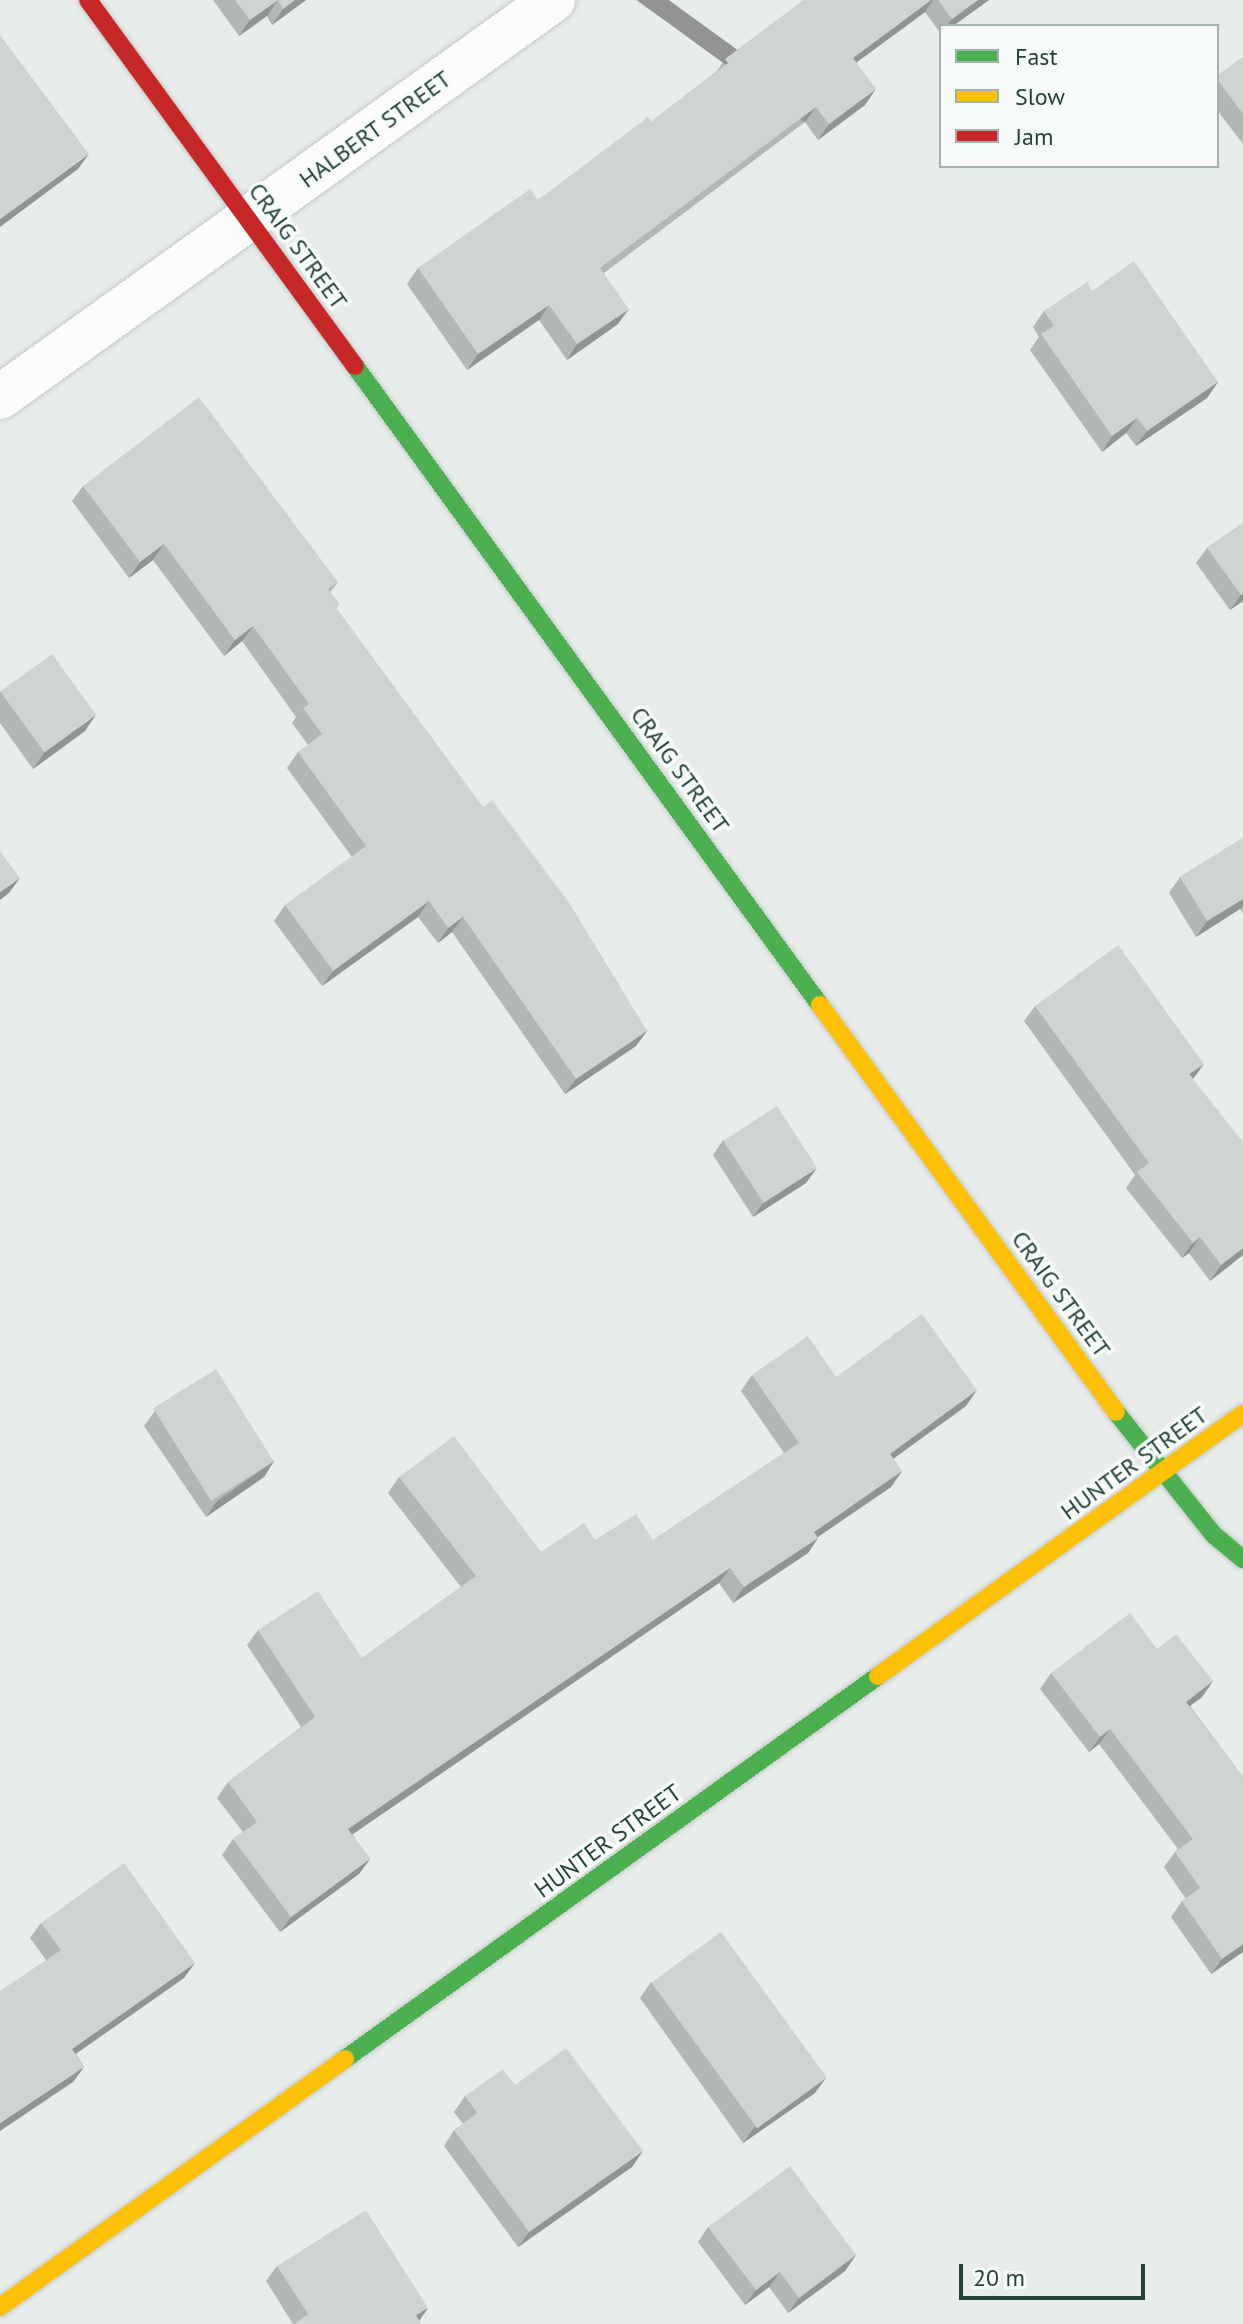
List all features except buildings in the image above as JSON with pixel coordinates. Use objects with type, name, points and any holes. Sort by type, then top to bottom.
[{"type":"street","name":"CRAIG STREET","points":[[88,0],[1161,1473],[1214,1535],[1243,1559]]},
{"type":"street","name":"HALBERT STREET","points":[[0,397],[553,0]]},
{"type":"street","name":"HUNTER STREET","points":[[0,2307],[1243,1414]]},
{"type":"traffic: fast","points":[[355,366],[820,1005]]},
{"type":"traffic: fast","points":[[1116,1412],[1214,1535],[1243,1559]]},
{"type":"traffic: fast","points":[[345,2059],[878,1676]]},
{"type":"traffic: slow","points":[[820,1005],[1116,1412]]},
{"type":"traffic: slow","points":[[878,1676],[1243,1414]]},
{"type":"traffic: slow","points":[[0,2307],[345,2059]]},
{"type":"traffic: jam","points":[[88,0],[355,366]]}]
